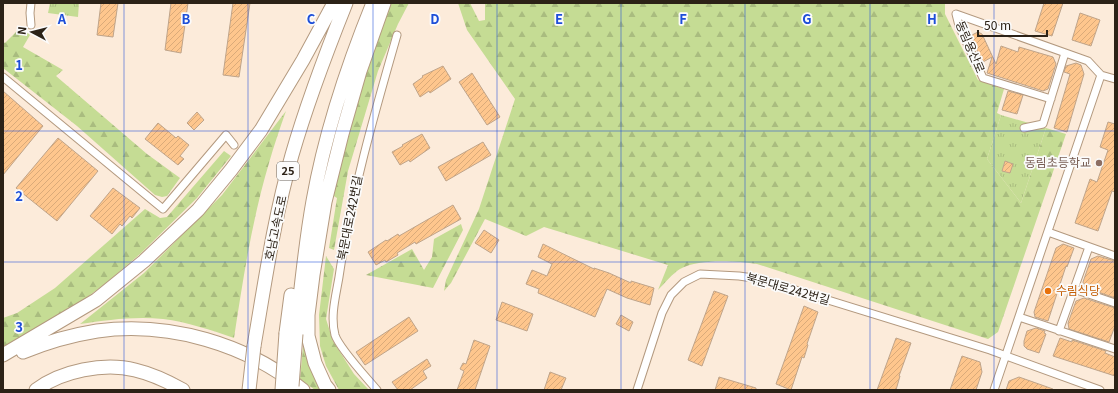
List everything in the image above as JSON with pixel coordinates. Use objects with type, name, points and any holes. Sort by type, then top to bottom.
[{"type":"highway","points":[[3,355],[96,300],[144,261],[198,210],[261,130],[303,60],[334,3]]},
{"type":"highway","name":"호남고속도로","points":[[249,390],[254,346],[274,230],[292,156],[321,65],[346,3]]},
{"type":"highway","name":"호남고속도로","points":[[282,390],[291,334],[296,260],[309,179],[322,128],[339,72],[364,3]]},
{"type":"highway","points":[[291,390],[291,334],[314,200],[324,153],[339,99],[354,52],[373,3]]},
{"type":"highway","points":[[328,390],[315,363],[308,336],[308,315],[313,276],[325,202],[342,134],[360,70],[384,3]]},
{"type":"highway","points":[[3,360],[38,346],[97,331],[133,329],[158,330],[203,339],[228,347],[264,364],[303,390]]},
{"type":"highway","points":[[36,390],[44,384],[71,372],[101,367],[134,369],[162,378],[183,390]]},
{"type":"street","points":[[31,3],[31,25]]},
{"type":"street","name":"동림용산로","points":[[1051,99],[983,78],[959,26],[956,14],[1088,61],[1101,75],[1115,79]]},
{"type":"street","name":"북문대로242번길","points":[[377,390],[344,350],[335,336],[333,319],[351,204],[368,136],[397,35]]},
{"type":"street","points":[[1024,128],[1043,124],[1065,53]]},
{"type":"street","points":[[994,390],[1101,75]]},
{"type":"street","points":[[3,77],[163,209],[226,135],[234,145]]},
{"type":"street","points":[[1048,232],[1115,256]]},
{"type":"street","points":[[1059,331],[1089,247]]},
{"type":"street","name":"북문대로242번길","points":[[637,390],[662,313],[671,295],[684,282],[700,274],[739,276],[760,279],[990,350],[1100,390]]},
{"type":"street","points":[[1074,288],[1115,303]]},
{"type":"street","points":[[1019,317],[1115,350]]},
{"type":"green space","points":[[50,3],[79,3],[78,17],[48,13]]},
{"type":"green space","points":[[388,3],[409,3],[398,24],[378,71],[348,171],[334,250],[329,248],[337,198],[332,195],[365,70]]},
{"type":"green space","points":[[458,3],[470,3],[479,21],[485,20],[485,3],[945,3],[945,14],[978,80],[1004,89],[997,113],[1001,115],[987,159],[1021,203],[1046,128],[1066,134],[998,332],[988,339],[757,264],[729,261],[698,263],[677,271],[658,290],[668,265],[544,227],[526,236],[485,219],[451,283],[444,291],[446,280],[479,209],[515,99],[467,30]]},
{"type":"green space","points":[[21,27],[30,35],[23,47],[63,70],[56,76],[147,154],[180,178],[167,196],[162,197],[155,195],[77,126],[3,68],[3,42],[5,43]]},
{"type":"green space","points":[[286,111],[263,184],[253,228],[234,338],[190,324],[153,318],[132,318],[80,324],[144,273],[222,195]]},
{"type":"green space","points":[[1001,115],[1046,128],[1021,203],[987,159]]},
{"type":"green space","points":[[224,151],[231,156],[197,198],[140,254],[105,284],[68,311],[3,348],[3,318],[17,313],[55,288],[145,209],[160,218],[167,217]]},
{"type":"green space","points":[[461,224],[463,230],[433,288],[366,275],[412,249],[424,270],[432,257],[434,239]]},
{"type":"green space","points":[[326,256],[334,269],[326,319],[333,341],[354,374],[369,390],[339,390],[326,366],[320,346],[319,315]]},
{"type":"green space","points":[[304,337],[322,390],[315,390],[300,379]]},
{"type":"building","points":[[101,3],[118,3],[113,37],[97,35]]},
{"type":"building","points":[[171,3],[188,3],[181,53],[165,50]]},
{"type":"building","points":[[233,3],[250,3],[239,77],[223,75]]},
{"type":"building","points":[[1044,3],[1063,3],[1052,36],[1035,31]]},
{"type":"building","points":[[1080,13],[1100,20],[1091,46],[1072,40]]},
{"type":"building","points":[[978,32],[982,34],[996,64],[1001,46],[1018,52],[1019,47],[1053,57],[1056,64],[1048,89],[1043,91],[987,73],[992,57],[983,62],[970,36]]},
{"type":"building","points":[[1076,63],[1081,65],[1084,74],[1067,132],[1054,128],[1070,74],[1064,72],[1066,66]]},
{"type":"building","points":[[443,66],[451,79],[430,93],[429,91],[420,97],[413,84],[423,77],[422,76]]},
{"type":"building","points":[[472,73],[500,117],[487,125],[459,82]]},
{"type":"building","points":[[3,91],[43,126],[3,175]]},
{"type":"building","points":[[1008,91],[1023,95],[1017,114],[1002,110]]},
{"type":"building","points":[[197,112],[204,120],[194,130],[187,123]]},
{"type":"building","points":[[1108,122],[1115,124],[1115,192],[1112,191],[1098,231],[1075,223],[1090,179],[1097,182],[1108,150],[1100,147]]},
{"type":"building","points":[[158,123],[176,138],[178,136],[189,145],[180,156],[184,159],[178,165],[145,139]]},
{"type":"building","points":[[422,134],[430,148],[410,162],[409,160],[400,165],[392,152]]},
{"type":"building","points":[[58,138],[98,171],[57,221],[16,188]]},
{"type":"building","points":[[483,142],[491,155],[446,181],[438,167]]},
{"type":"building","points":[[1005,161],[1013,164],[1010,173],[1002,171]]},
{"type":"building","points":[[113,188],[140,208],[132,218],[130,216],[122,226],[120,224],[112,234],[90,216]]},
{"type":"building","points":[[453,205],[461,219],[416,244],[415,242],[386,262],[385,260],[376,265],[368,252],[386,240],[387,241],[398,234],[399,236]]},
{"type":"building","points":[[484,230],[499,240],[491,253],[475,243]]},
{"type":"building","points":[[543,244],[594,269],[609,273],[631,283],[631,281],[654,288],[650,305],[627,298],[607,289],[595,317],[538,293],[539,289],[526,284],[532,270],[547,276],[552,264],[538,257]]},
{"type":"building","points":[[1063,244],[1074,248],[1067,267],[1066,266],[1048,321],[1035,317],[1034,312],[1056,248]]},
{"type":"building","points":[[1098,256],[1115,261],[1115,298],[1084,287],[1083,282],[1091,259]]},
{"type":"building","points":[[714,291],[728,296],[702,366],[688,360]]},
{"type":"building","points":[[1084,298],[1115,308],[1115,326],[1109,342],[1069,329],[1068,323],[1076,301]]},
{"type":"building","points":[[502,302],[533,314],[527,331],[496,320]]},
{"type":"building","points":[[804,306],[818,312],[807,344],[804,358],[802,357],[791,390],[776,384]]},
{"type":"building","points":[[621,315],[633,322],[629,331],[616,324]]},
{"type":"building","points":[[409,317],[418,331],[365,365],[356,352]]},
{"type":"building","points":[[1036,328],[1045,331],[1044,333],[1046,334],[1039,353],[1027,349],[1024,346],[1027,331]]},
{"type":"building","points":[[896,338],[911,343],[899,376],[896,390],[877,390]]},
{"type":"building","points":[[1060,338],[1072,342],[1072,340],[1106,351],[1105,353],[1115,357],[1115,376],[1053,356]]},
{"type":"building","points":[[474,340],[490,346],[475,390],[457,390],[464,371],[460,369],[463,363],[466,364]]},
{"type":"building","points":[[962,356],[980,362],[982,372],[976,390],[950,390]]},
{"type":"building","points":[[427,359],[431,366],[423,371],[427,378],[410,390],[398,390],[392,382]]},
{"type":"building","points":[[550,372],[566,378],[561,390],[544,390]]},
{"type":"building","points":[[719,377],[756,388],[756,390],[715,390]]},
{"type":"building","points":[[1019,377],[1053,389],[1006,390],[1009,381]]},
{"type":"place","name":"동림초등학교","points":[[1099,163]]},
{"type":"place","name":"수림식당","points":[[1048,291]]}]
